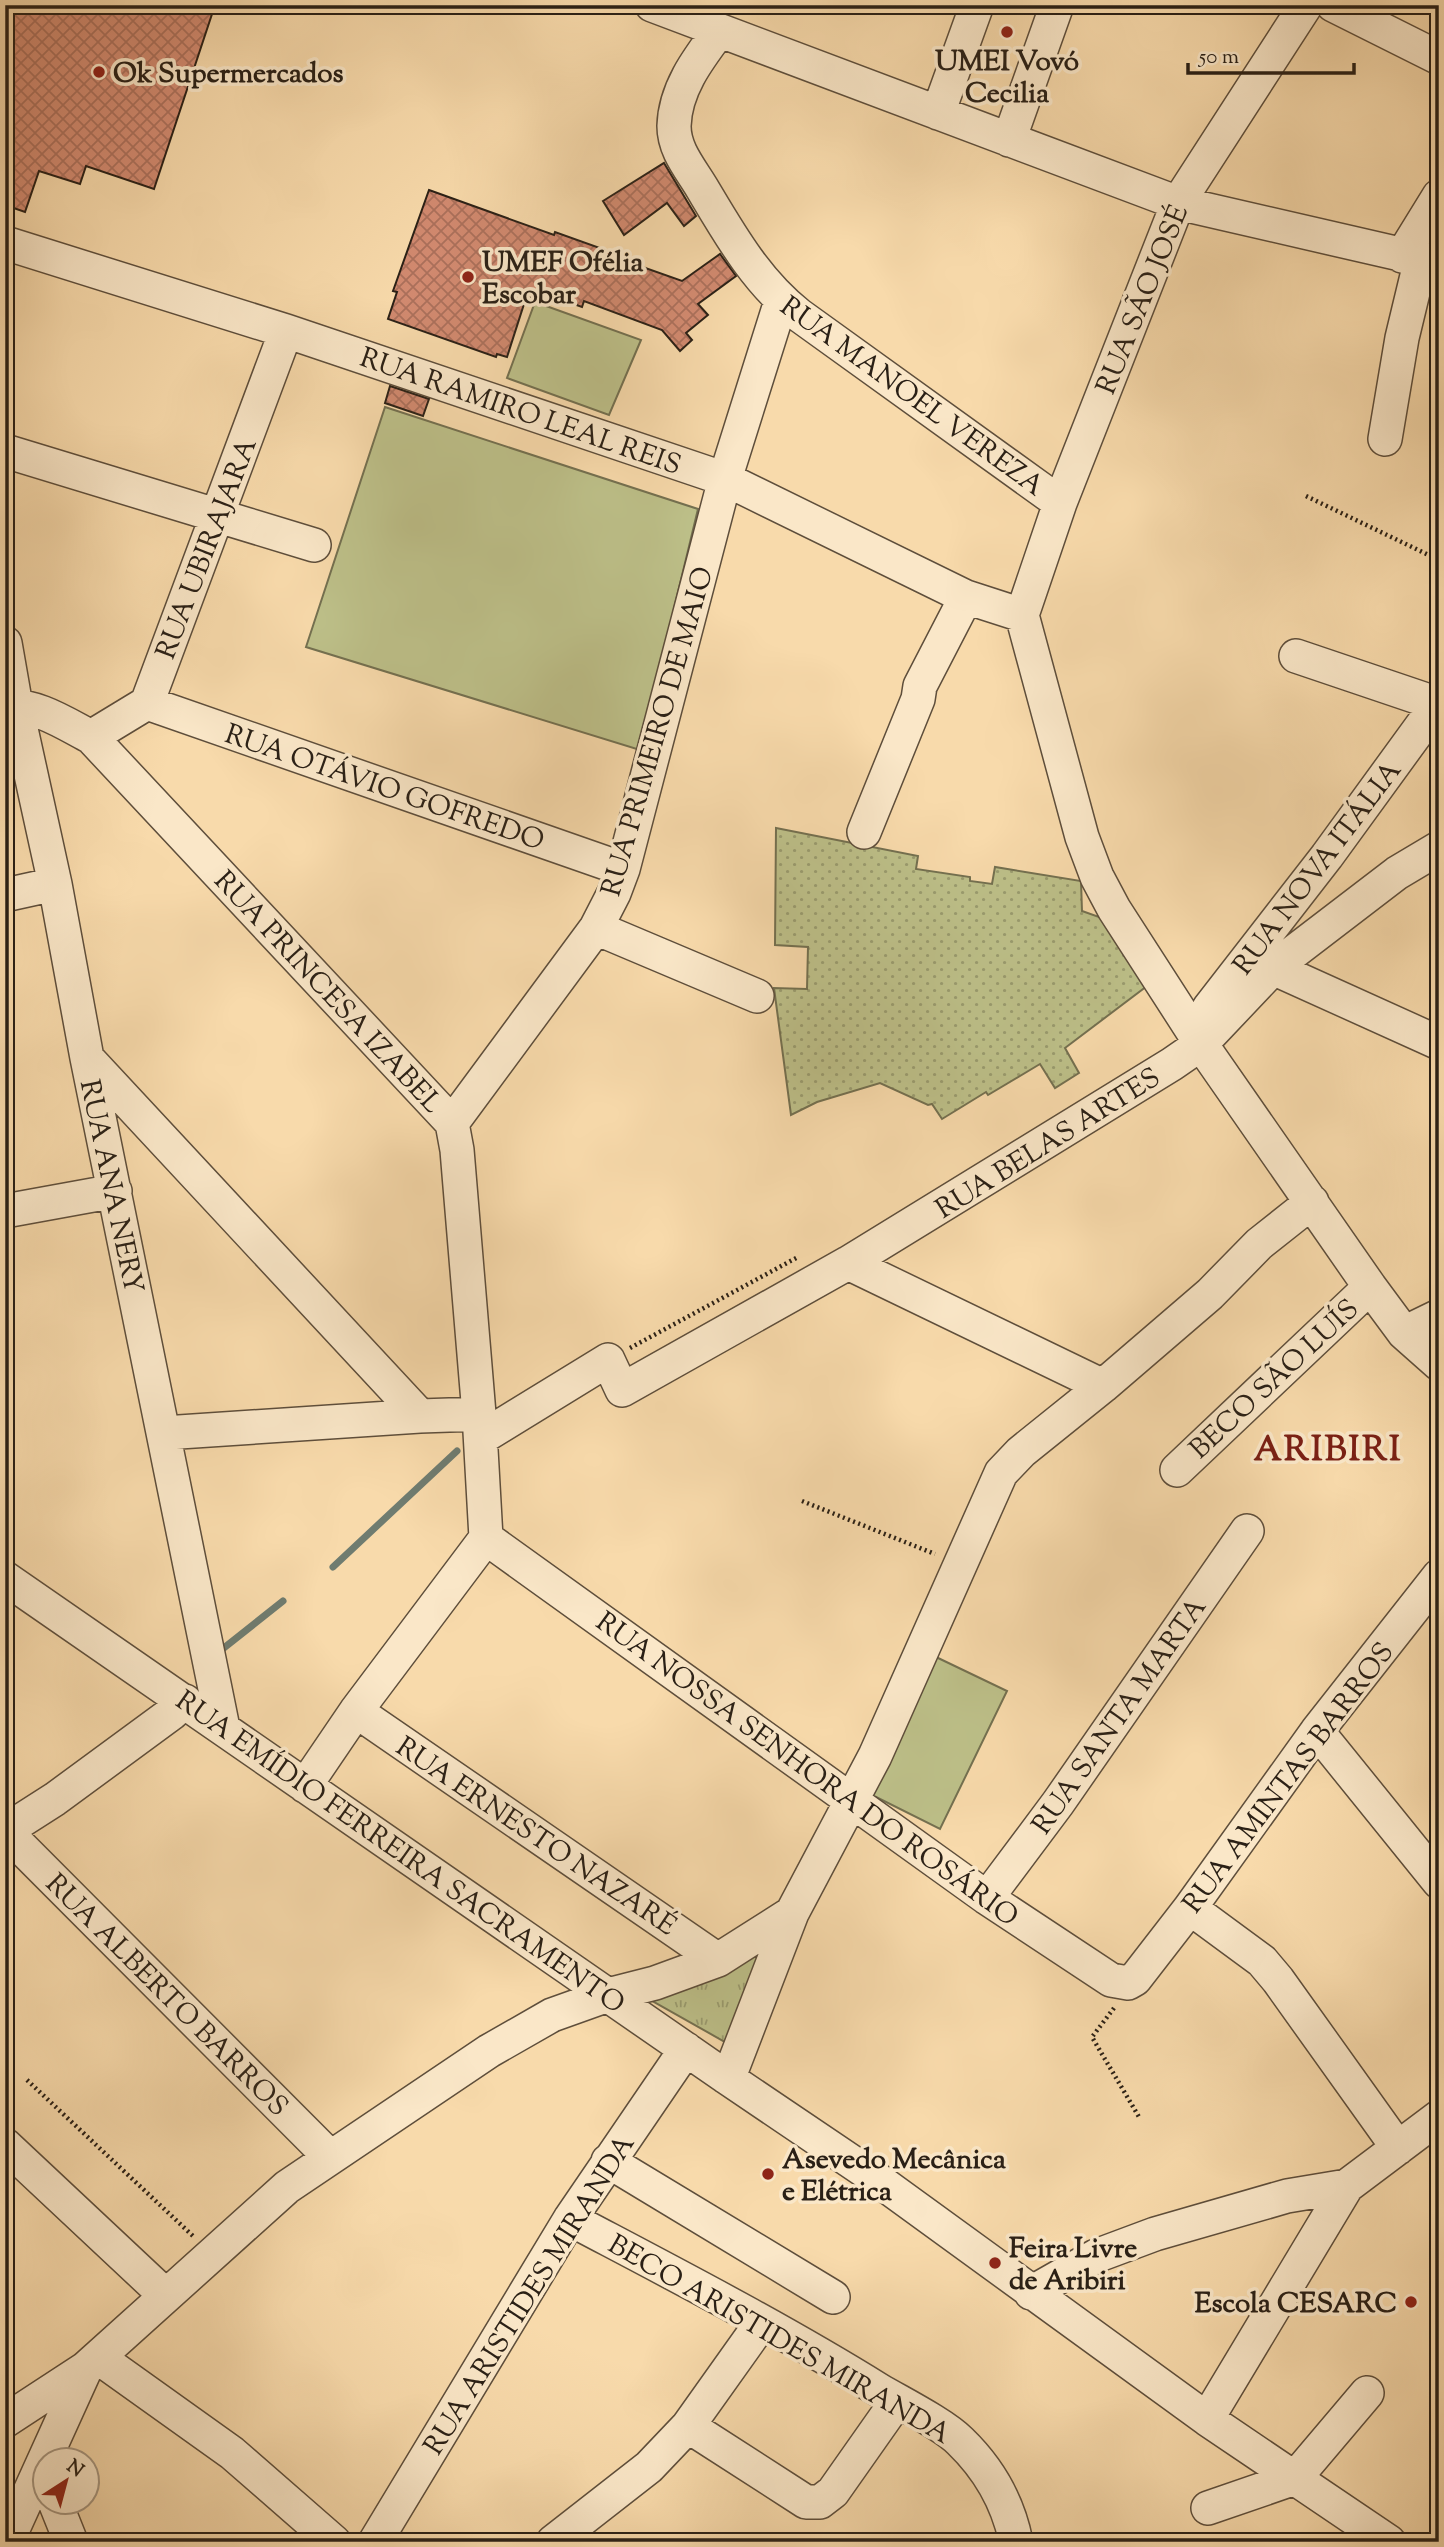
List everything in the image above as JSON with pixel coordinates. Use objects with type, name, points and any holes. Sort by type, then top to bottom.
[{"type":"street","points":[[652,5],[1178,203],[1420,259]]},
{"type":"street","points":[[938,113],[977,5]]},
{"type":"street","points":[[1009,140],[1057,5]]},
{"type":"street","name":"RUA SÃO JOSÉ","points":[[1022,615],[1060,503],[1178,203],[1306,5]]},
{"type":"street","points":[[1333,5],[1439,58]]},
{"type":"street","name":"RUA MANOEL VEREZA","points":[[719,31],[688,76],[677,105],[674,128],[678,150],[736,246],[781,301],[1060,503]]},
{"type":"street","points":[[1385,439],[1402,338],[1420,259],[1439,196]]},
{"type":"street","name":"RUA RAMIRO LEAL REIS","points":[[5,243],[286,331],[724,479],[966,597],[1022,615]]},
{"type":"street","name":"RUA PRIMEIRO DE MAIO","points":[[452,1123],[596,928],[614,893],[623,869],[724,479],[781,301]]},
{"type":"street","name":"RUA UBIRAJARA","points":[[147,703],[286,331]]},
{"type":"street","points":[[5,452],[314,545]]},
{"type":"street","points":[[864,832],[918,699],[920,686],[966,597]]},
{"type":"street","points":[[1022,615],[1082,837],[1097,877],[1114,909],[1196,1037],[1370,1287],[1404,1333],[1439,1364]]},
{"type":"street","name":"RUA ANA NERY","points":[[5,643],[11,706],[55,884],[87,1058],[223,1728]]},
{"type":"street","points":[[1296,656],[1438,703]]},
{"type":"street","points":[[91,737],[147,703]]},
{"type":"street","name":"RUA OTÁVIO GOFREDO","points":[[147,703],[623,869]]},
{"type":"street","name":"RUA NOVA ITÁLIA","points":[[1196,1037],[1438,703]]},
{"type":"street","name":"RUA PRINCESA IZABEL","points":[[11,706],[52,717],[91,737],[452,1123],[457,1150],[480,1426],[486,1538]]},
{"type":"street","name":"RUA BELAS ARTES","points":[[480,1426],[608,1360],[622,1390],[848,1264],[1082,1121],[1196,1037],[1273,968],[1397,873],[1439,848]]},
{"type":"street","points":[[5,895],[55,884]]},
{"type":"street","points":[[596,928],[757,996]]},
{"type":"street","points":[[1273,968],[1439,1043]]},
{"type":"street","points":[[87,1058],[420,1416]]},
{"type":"street","points":[[5,1211],[115,1191]]},
{"type":"street","points":[[726,2077],[732,2069],[792,1913],[853,1801],[1001,1474],[1021,1452],[1103,1387],[1210,1294],[1259,1244],[1312,1202]]},
{"type":"street","points":[[848,1264],[1103,1387]]},
{"type":"street","name":"BECO SÃO LUÍS","points":[[1177,1469],[1370,1287]]},
{"type":"street","points":[[1404,1333],[1439,1316]]},
{"type":"street","points":[[164,1433],[420,1416],[480,1426]]},
{"type":"street","name":"RUA SANTA MARTA","points":[[988,1898],[1058,1803],[1247,1531]]},
{"type":"street","points":[[305,1786],[356,1711],[486,1538]]},
{"type":"street","name":"RUA NOSSA SENHORA DO ROSÁRIO","points":[[486,1538],[988,1898],[1111,1980],[1128,1983],[1135,1979]]},
{"type":"street","name":"RUA AMINTAS BARROS","points":[[1135,1979],[1190,1908],[1317,1731],[1439,1576]]},
{"type":"street","name":"RUA EMÍDIO FERREIRA SACRAMENTO","points":[[5,1578],[874,2177],[1207,2420],[1389,2542]]},
{"type":"street","points":[[5,1831],[55,1799],[185,1701]]},
{"type":"street","name":"RUA ERNESTO NAZARÉ","points":[[356,1711],[718,1960]]},
{"type":"street","points":[[1317,1731],[1439,1882]]},
{"type":"street","name":"RUA ALBERTO BARROS","points":[[5,1831],[330,2157]]},
{"type":"street","points":[[1190,1908],[1262,1961],[1398,2148]]},
{"type":"street","points":[[5,2421],[92,2363],[287,2187],[489,2051],[552,2015],[718,1960],[792,1913]]},
{"type":"street","points":[[748,1941],[769,1944],[774,1951],[774,1963]]},
{"type":"street","name":"RUA ARISTIDES MIRANDA","points":[[375,2542],[570,2219],[686,2049]]},
{"type":"street","points":[[1207,2420],[1347,2186],[1439,2117]]},
{"type":"street","points":[[5,2145],[166,2295]]},
{"type":"street","points":[[608,2161],[833,2297]]},
{"type":"street","points":[[1031,2293],[1096,2256],[1155,2234],[1287,2196],[1347,2186]]},
{"type":"street","name":"BECO ARISTIDES MIRANDA","points":[[570,2219],[762,2322],[958,2438],[981,2462],[1001,2494],[1016,2542]]},
{"type":"street","points":[[553,2542],[649,2467],[688,2426],[762,2322]]},
{"type":"street","points":[[54,2446],[92,2363]]},
{"type":"street","points":[[92,2363],[232,2453],[334,2542]]},
{"type":"street","points":[[1208,2508],[1295,2479],[1367,2393]]},
{"type":"street","points":[[688,2426],[806,2502],[820,2502],[833,2491],[897,2401]]},
{"type":"street","points":[[7,2542],[32,2493]]},
{"type":"street","points":[[61,2516],[71,2542]]},
{"type":"path","points":[[1306,496],[1439,560]]},
{"type":"path","points":[[802,1501],[962,1565]]},
{"type":"path","points":[[1135,1979],[1092,2037],[1139,2117]]},
{"type":"path","points":[[27,2080],[212,2253]]},
{"type":"green space","points":[[535,302],[641,340],[609,415],[507,378]]},
{"type":"green space","points":[[385,407],[698,509],[640,750],[306,647]]},
{"type":"green space","points":[[776,828],[918,856],[916,869],[970,877],[970,881],[992,884],[995,867],[1081,881],[1082,911],[1102,918],[1147,986],[1065,1048],[1079,1073],[1055,1088],[1040,1064],[942,1119],[932,1104],[928,1105],[880,1083],[817,1102],[791,1115],[774,988],[807,989],[808,947],[775,945]]},
{"type":"green space","points":[[936,1657],[1007,1691],[940,1829],[870,1794]]},
{"type":"green space","points":[[757,1944],[769,1959],[732,2046],[640,1994]]},
{"type":"building","name":"Ok Supermercados","points":[[5,5],[215,5],[154,189],[86,166],[80,184],[39,171],[25,212],[5,205]]},
{"type":"building","points":[[664,163],[696,216],[684,226],[667,203],[624,235],[603,201]]},
{"type":"building","name":"UMEF Ofélia Escobar","points":[[429,190],[636,261],[634,264],[682,281],[720,254],[736,276],[698,304],[708,315],[686,333],[692,340],[680,351],[662,330],[584,301],[582,307],[534,290],[529,303],[525,301],[507,357],[497,354],[496,357],[388,319],[397,292],[393,291]]},
{"type":"building","points":[[390,386],[429,399],[423,416],[385,403]]},
{"type":"waterway","points":[[333,1567],[457,1451]]},
{"type":"waterway","points":[[220,1651],[283,1601]]},
{"type":"place","name":"UMEI Vovó Cecilia","points":[[1007,32]]},
{"type":"place","name":"Ok Supermercados","points":[[99,72]]},
{"type":"place","name":"UMEF Ofélia Escobar","points":[[468,277]]},
{"type":"place","name":"Asevedo Mecânica e Elétrica","points":[[768,2174]]},
{"type":"place","name":"Feira Livre de Aribiri","points":[[995,2263]]},
{"type":"place","name":"Escola CESARC","points":[[1411,2302]]},
{"type":"district","name":"ARIBIRI","points":[[1328,1448]]}]
